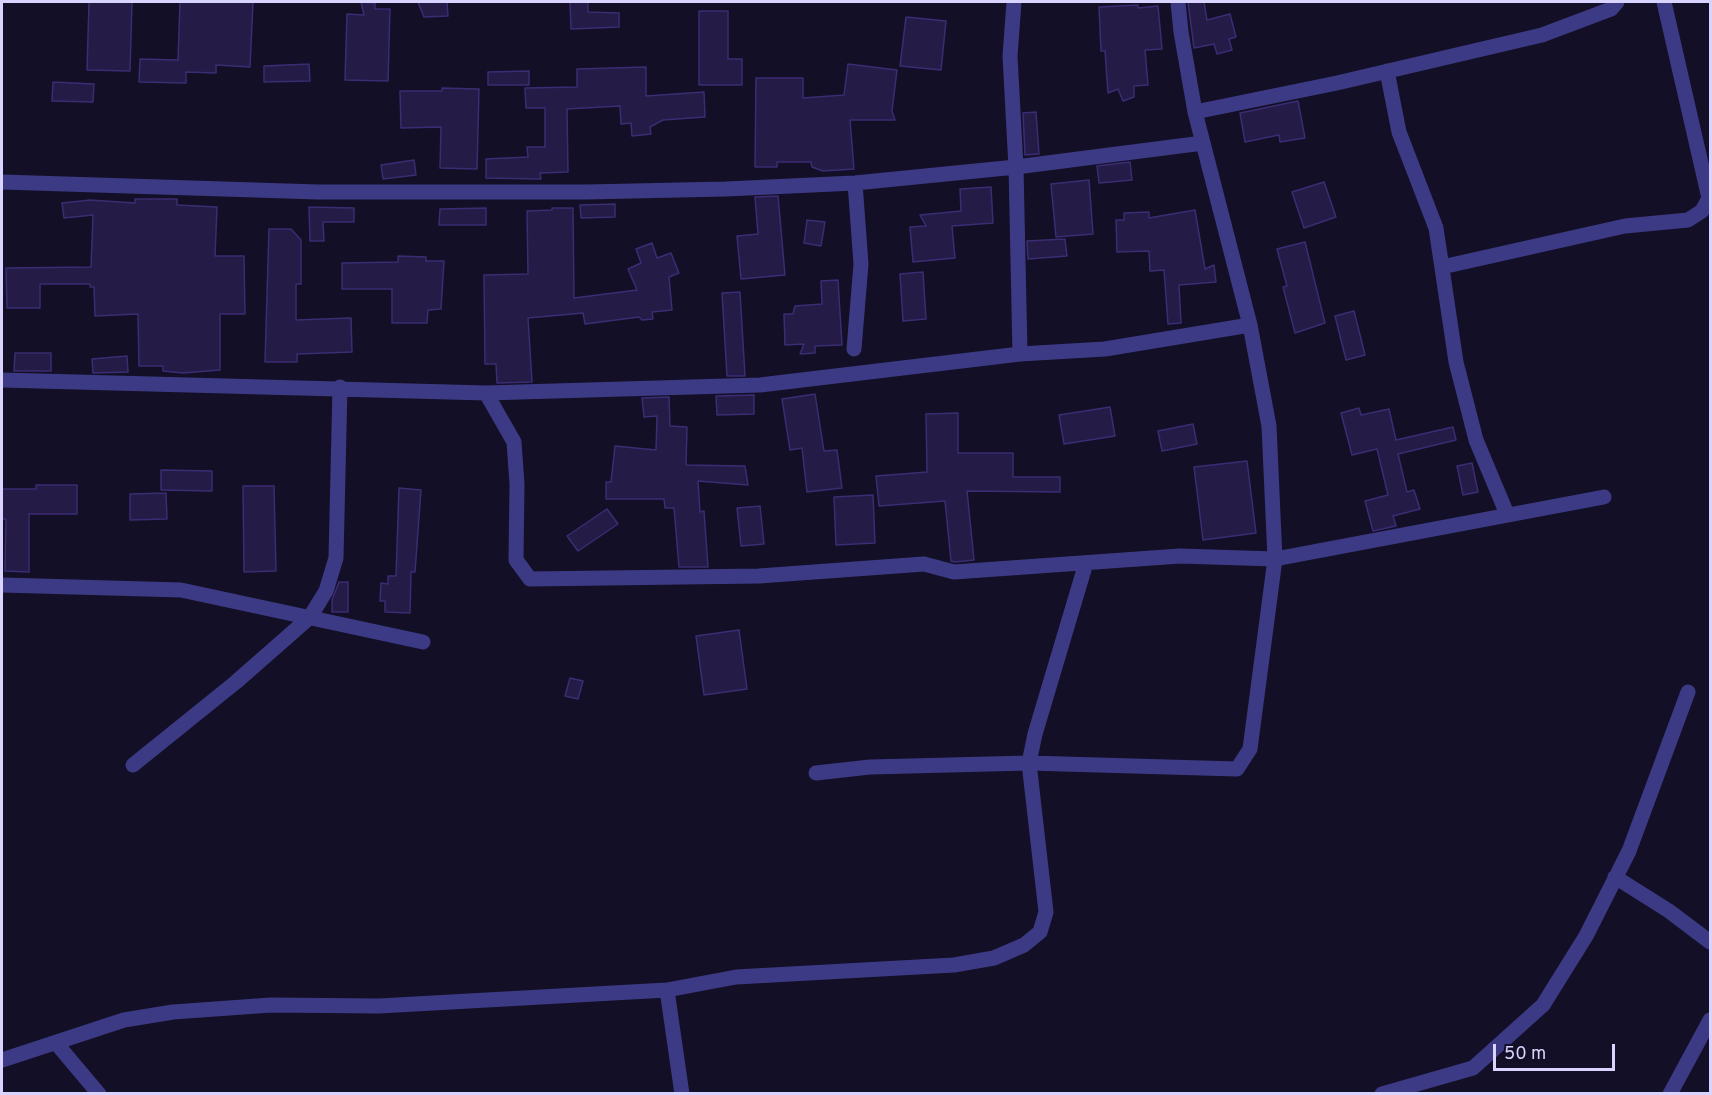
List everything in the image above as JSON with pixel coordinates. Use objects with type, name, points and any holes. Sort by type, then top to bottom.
[{"type":"street","points":[[1014,2],[1010,56],[1016,167],[1020,354]]},
{"type":"street","points":[[816,773],[870,768],[1029,763],[1237,769],[1251,749],[1275,559],[1269,426],[1250,325],[1195,112],[1180,32],[1178,2]]},
{"type":"street","points":[[1195,112],[1542,35],[1611,9],[1617,2]]},
{"type":"street","points":[[1442,267],[1625,226],[1688,220],[1702,211],[1709,198],[1664,2]]},
{"type":"street","points":[[1387,71],[1400,132],[1436,228],[1456,362],[1476,440],[1507,514]]},
{"type":"street","points":[[2,182],[318,192],[574,192],[855,183],[1016,167],[1203,142]]},
{"type":"street","points":[[854,349],[861,264],[855,183]]},
{"type":"street","points":[[2,380],[340,387],[486,393],[760,385],[1020,354],[1105,349],[1250,325]]},
{"type":"street","points":[[133,765],[236,682],[310,617],[327,591],[336,558],[340,387]]},
{"type":"street","points":[[486,393],[514,442],[517,484],[516,561],[530,579],[759,576],[924,564],[954,572],[1180,556],[1275,559],[1604,497]]},
{"type":"street","points":[[2,1060],[124,1020],[173,1011],[271,1005],[379,1006],[667,990],[736,977],[954,965],[994,958],[1024,945],[1040,932],[1046,912],[1029,763],[1035,734],[1086,563]]},
{"type":"street","points":[[2,585],[181,590],[423,642]]},
{"type":"street","points":[[1382,1094],[1473,1068],[1543,1005],[1586,936],[1629,851],[1688,692]]},
{"type":"street","points":[[1616,877],[1669,911],[1710,942]]},
{"type":"street","points":[[667,990],[682,1094]]},
{"type":"street","points":[[1670,1094],[1710,1020]]},
{"type":"street","points":[[56,1043],[99,1094]]},
{"type":"building","points":[[89,2],[132,2],[130,71],[87,70]]},
{"type":"building","points":[[180,2],[253,2],[250,67],[216,65],[216,73],[186,72],[186,83],[139,82],[140,59],[178,60]]},
{"type":"building","points":[[361,2],[375,3],[375,9],[390,9],[388,81],[345,80],[347,14],[364,15]]},
{"type":"building","points":[[418,2],[447,2],[448,16],[424,17]]},
{"type":"building","points":[[570,2],[588,2],[588,12],[619,13],[619,27],[571,29]]},
{"type":"building","points":[[1188,2],[1204,2],[1207,20],[1230,14],[1236,37],[1229,39],[1232,50],[1217,54],[1214,44],[1194,48]]},
{"type":"building","points":[[1138,5],[1138,8],[1158,6],[1162,49],[1145,50],[1148,85],[1134,86],[1134,97],[1123,101],[1118,89],[1108,93],[1105,51],[1101,51],[1099,7]]},
{"type":"building","points":[[699,11],[728,11],[728,59],[742,59],[742,85],[699,85]]},
{"type":"building","points":[[906,17],[946,21],[941,70],[900,66]]},
{"type":"building","points":[[309,64],[310,81],[264,82],[264,66]]},
{"type":"building","points":[[848,64],[897,70],[892,111],[895,120],[850,120],[854,169],[823,171],[812,167],[811,162],[777,162],[777,167],[755,167],[756,78],[803,78],[803,98],[844,95]]},
{"type":"building","points":[[646,67],[646,96],[704,92],[705,117],[663,120],[650,127],[651,134],[632,136],[631,123],[621,124],[620,106],[567,109],[568,172],[540,173],[541,179],[486,178],[486,159],[528,157],[527,147],[545,147],[545,108],[526,108],[525,88],[577,87],[577,69]]},
{"type":"building","points":[[529,71],[529,85],[488,85],[488,72]]},
{"type":"building","points":[[53,82],[94,84],[93,102],[52,101]]},
{"type":"building","points":[[442,88],[479,89],[477,169],[440,168],[441,127],[401,128],[400,91],[442,91]]},
{"type":"building","points":[[1298,101],[1305,138],[1280,142],[1279,135],[1245,142],[1240,113]]},
{"type":"building","points":[[1036,112],[1039,154],[1025,155],[1023,113]]},
{"type":"building","points":[[414,160],[416,175],[383,179],[381,165]]},
{"type":"building","points":[[1130,162],[1132,180],[1099,183],[1097,166]]},
{"type":"building","points":[[1089,180],[1093,234],[1056,237],[1051,184]]},
{"type":"building","points":[[1324,182],[1336,217],[1304,228],[1292,192]]},
{"type":"building","points":[[991,187],[993,223],[952,226],[955,258],[913,262],[910,227],[926,226],[920,215],[961,211],[960,189]]},
{"type":"building","points":[[778,196],[785,275],[741,279],[737,236],[758,234],[755,197]]},
{"type":"building","points":[[135,199],[177,199],[177,205],[217,207],[215,256],[244,256],[245,314],[220,314],[220,370],[183,373],[163,371],[163,366],[139,366],[138,314],[95,316],[94,287],[90,287],[90,284],[40,284],[40,308],[7,308],[6,268],[91,267],[93,215],[64,218],[62,203],[90,200],[135,203]]},
{"type":"building","points":[[615,204],[615,217],[581,218],[580,205]]},
{"type":"building","points":[[309,207],[354,208],[354,222],[323,222],[324,241],[310,241]]},
{"type":"building","points":[[486,208],[486,225],[439,225],[440,209]]},
{"type":"building","points":[[552,208],[573,208],[574,298],[637,290],[628,269],[641,263],[636,249],[652,243],[657,258],[671,253],[679,273],[669,277],[672,310],[652,312],[653,319],[642,320],[639,317],[585,324],[583,313],[528,318],[532,382],[497,383],[496,364],[485,364],[484,275],[528,274],[527,211],[552,210]]},
{"type":"building","points":[[1195,210],[1205,269],[1214,265],[1216,282],[1179,285],[1181,323],[1168,324],[1164,270],[1150,271],[1149,251],[1117,252],[1116,220],[1124,220],[1124,213],[1149,212],[1149,218]]},
{"type":"building","points":[[807,220],[825,222],[821,246],[804,243]]},
{"type":"building","points":[[269,229],[291,229],[301,240],[301,284],[296,284],[296,320],[351,318],[352,352],[297,354],[297,362],[265,362]]},
{"type":"building","points":[[1065,239],[1067,256],[1028,259],[1027,241]]},
{"type":"building","points":[[1305,242],[1325,323],[1295,333],[1283,287],[1287,286],[1277,249]]},
{"type":"building","points":[[398,256],[426,257],[426,261],[444,261],[441,309],[428,310],[427,323],[392,323],[392,289],[342,289],[342,263],[398,262]]},
{"type":"building","points":[[923,272],[926,319],[903,321],[900,274]]},
{"type":"building","points":[[838,280],[842,345],[815,346],[815,353],[800,354],[804,344],[785,345],[784,314],[793,314],[795,306],[822,304],[821,281]]},
{"type":"building","points":[[740,292],[745,376],[727,376],[722,293]]},
{"type":"building","points":[[1354,311],[1365,355],[1346,360],[1335,316]]},
{"type":"building","points":[[15,353],[51,353],[51,371],[14,371]]},
{"type":"building","points":[[127,356],[128,372],[93,373],[92,359]]},
{"type":"building","points":[[815,394],[824,451],[837,450],[842,488],[807,492],[802,448],[790,450],[782,399]]},
{"type":"building","points":[[754,395],[754,414],[717,415],[716,396]]},
{"type":"building","points":[[669,397],[670,426],[687,427],[686,465],[745,466],[748,485],[698,481],[700,512],[704,511],[708,567],[679,567],[674,508],[665,508],[664,499],[606,499],[606,482],[611,482],[615,446],[656,450],[657,416],[644,417],[642,398]]},
{"type":"building","points":[[1110,407],[1115,436],[1064,444],[1059,415]]},
{"type":"building","points":[[1359,408],[1361,415],[1389,409],[1396,440],[1453,427],[1456,440],[1398,454],[1407,492],[1414,490],[1420,509],[1393,516],[1396,526],[1373,531],[1365,501],[1388,495],[1377,449],[1352,455],[1341,413]]},
{"type":"building","points":[[958,413],[958,453],[1013,453],[1013,477],[1060,477],[1060,492],[967,491],[974,560],[955,562],[951,561],[945,501],[879,506],[876,476],[927,472],[926,414]]},
{"type":"building","points":[[1193,424],[1197,444],[1162,451],[1158,431]]},
{"type":"building","points":[[1247,461],[1256,533],[1203,540],[1194,467]]},
{"type":"building","points":[[1472,463],[1478,492],[1463,495],[1457,466]]},
{"type":"building","points":[[161,470],[212,471],[212,491],[161,490]]},
{"type":"building","points":[[36,485],[77,485],[77,514],[29,514],[29,572],[5,571],[6,519],[2,519],[2,489],[36,489]]},
{"type":"building","points":[[243,486],[274,486],[276,571],[244,572]]},
{"type":"building","points":[[399,488],[421,490],[415,572],[411,572],[410,613],[385,612],[385,601],[380,601],[381,583],[388,584],[388,576],[396,576]]},
{"type":"building","points":[[166,493],[167,519],[130,520],[130,494]]},
{"type":"building","points":[[873,495],[875,543],[836,545],[834,497]]},
{"type":"building","points":[[760,506],[764,544],[741,546],[737,508]]},
{"type":"building","points":[[607,509],[618,524],[578,551],[567,536]]},
{"type":"building","points":[[339,582],[348,582],[348,612],[332,612],[332,600]]},
{"type":"building","points":[[739,630],[747,689],[704,695],[696,636]]},
{"type":"building","points":[[570,678],[583,681],[578,699],[565,696]]}]
